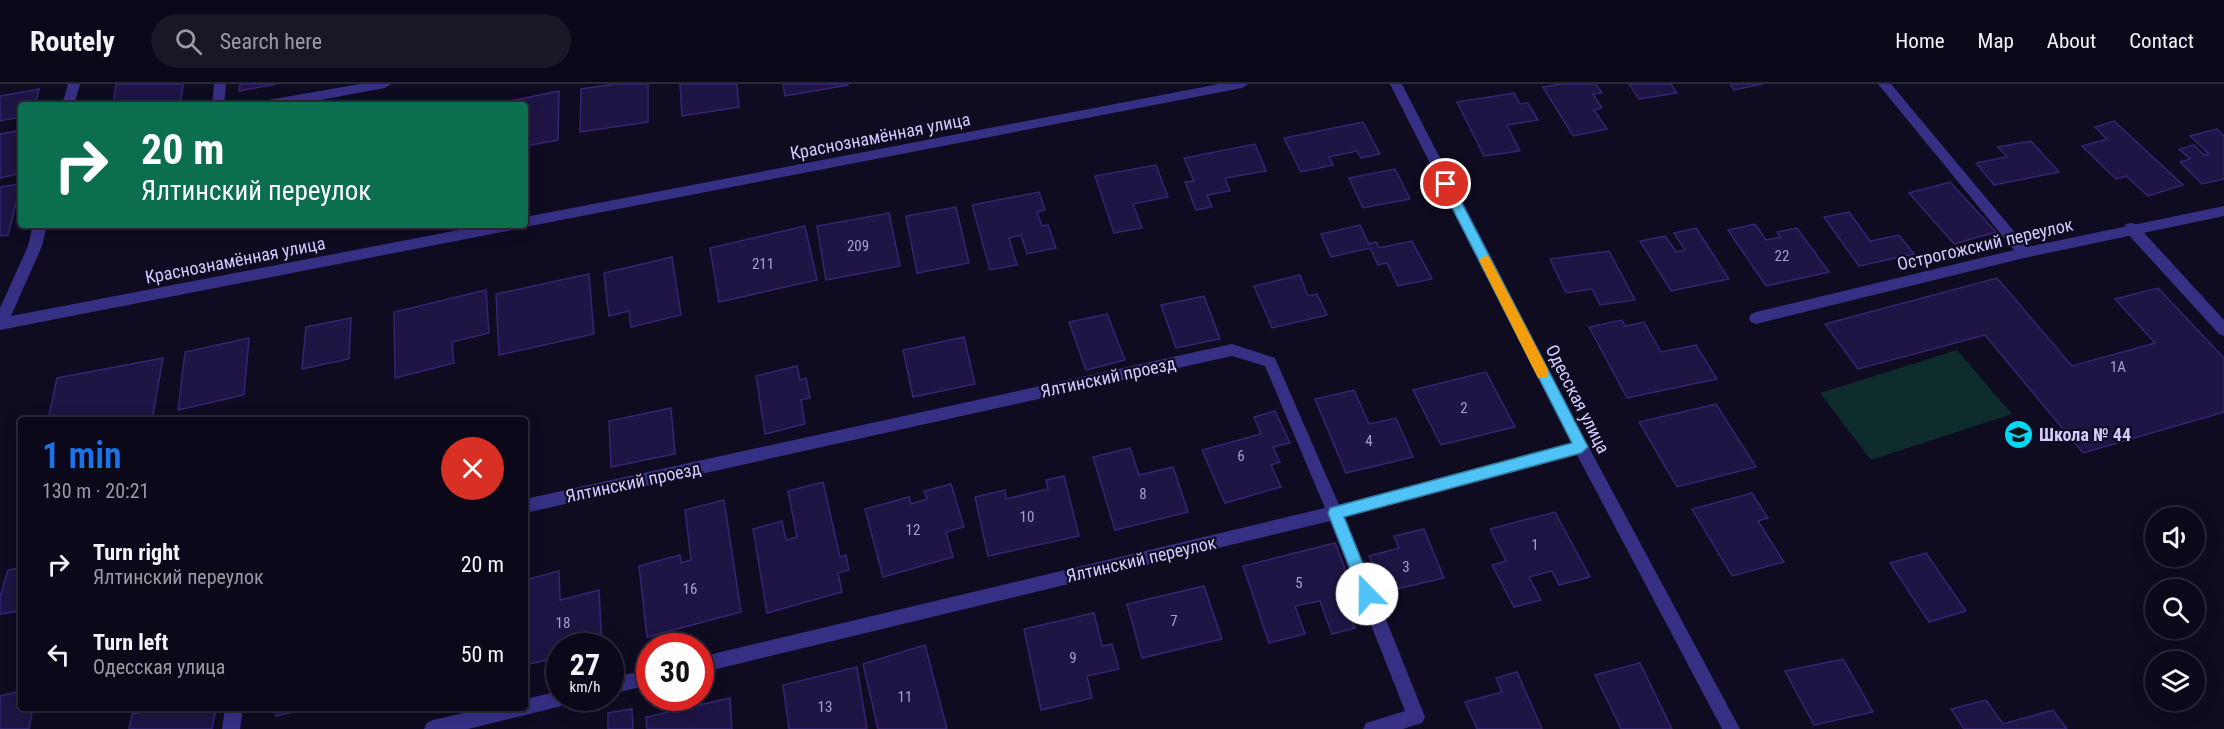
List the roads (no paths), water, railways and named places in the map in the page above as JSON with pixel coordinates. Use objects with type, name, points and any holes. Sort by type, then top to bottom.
[{"type":"street","points":[[69,102],[74,84]]},
{"type":"street","points":[[218,102],[220,84]]},
{"type":"street","points":[[285,102],[385,84]]},
{"type":"street","name":"Краснознамённая улица","points":[[528,221],[1242,84]]},
{"type":"street","name":"Одесская улица","points":[[1396,84],[1581,447],[1731,729]]},
{"type":"street","points":[[1884,84],[2024,252]]},
{"type":"street","name":"Острогожский переулок","points":[[1756,318],[2024,252],[2131,228],[2224,211]]},
{"type":"street","points":[[0,324],[35,246],[39,228]]},
{"type":"street","name":"Краснознамённая улица","points":[[0,324],[496,228]]},
{"type":"street","points":[[2131,228],[2224,330]]},
{"type":"street","name":"Ялтинский проезд","points":[[528,505],[1232,350],[1269,362],[1335,513],[1416,717],[1372,729]]},
{"type":"street","name":"Ялтинский переулок","points":[[714,662],[1335,513],[1581,447]]},
{"type":"street","points":[[528,706],[546,702]]},
{"type":"street","points":[[231,729],[234,711]]},
{"type":"street","points":[[433,729],[508,711]]},
{"type":"place","name":"Школа № 44","points":[[2018,434]]}]
